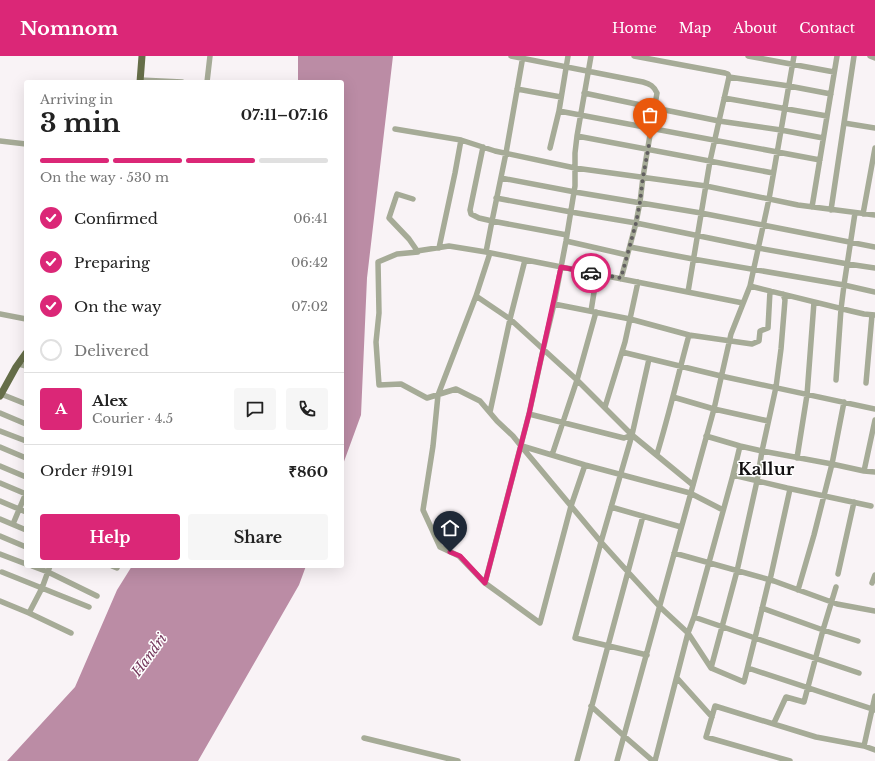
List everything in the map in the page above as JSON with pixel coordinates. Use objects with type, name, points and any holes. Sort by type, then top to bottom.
[{"type":"main road","points":[[140,80],[142,56]]},
{"type":"main road","points":[[0,395],[22,365]]},
{"type":"street","points":[[207,80],[210,56]]},
{"type":"street","points":[[511,56],[523,57],[588,71],[651,85],[655,88],[657,93],[640,202],[636,223],[621,278]]},
{"type":"street","points":[[550,148],[559,111],[568,56]]},
{"type":"street","points":[[485,583],[529,414],[542,350],[554,304],[575,192],[575,153],[577,136],[591,56]]},
{"type":"street","points":[[634,56],[663,59],[725,72],[729,76],[831,94]]},
{"type":"street","points":[[748,56],[834,72]]},
{"type":"street","points":[[617,761],[714,409],[731,334],[750,286],[774,173],[794,56]]},
{"type":"street","points":[[812,207],[837,56]]},
{"type":"street","points":[[831,210],[854,56]]},
{"type":"street","points":[[870,56],[875,58]]},
{"type":"street","points":[[523,57],[506,153],[492,220],[488,252],[476,296],[438,395],[433,446],[423,510],[440,547],[460,556],[485,583],[540,623],[571,506],[585,465]]},
{"type":"street","points":[[688,292],[710,161],[729,76]]},
{"type":"street","points":[[517,89],[561,97]]},
{"type":"street","points":[[584,93],[719,121],[823,138]]},
{"type":"street","points":[[724,98],[827,116]]},
{"type":"street","points":[[559,111],[820,160]]},
{"type":"street","points":[[844,123],[875,128]]},
{"type":"street","points":[[395,129],[461,140],[506,153],[575,168],[706,186],[798,205],[875,216]]},
{"type":"street","points":[[577,136],[774,173]]},
{"type":"street","points":[[439,248],[461,140]]},
{"type":"street","points":[[0,141],[24,144]]},
{"type":"street","points":[[483,147],[470,210],[471,214],[627,255]]},
{"type":"street","points":[[863,214],[875,148]]},
{"type":"street","points":[[501,178],[701,213],[875,247]]},
{"type":"street","points":[[413,199],[398,194],[389,218],[410,239],[417,251]]},
{"type":"street","points":[[496,198],[636,223],[758,248],[875,268]]},
{"type":"street","points":[[836,380],[841,309],[855,213]]},
{"type":"street","points":[[743,303],[488,252],[449,246],[398,254],[378,262],[379,313],[376,342],[379,385],[401,384],[427,398],[456,389],[480,400],[521,446],[601,542],[660,607],[688,633],[711,668],[744,682],[770,580],[790,489]]},
{"type":"street","points":[[630,247],[844,285],[875,292]]},
{"type":"street","points":[[490,412],[510,319],[525,260]]},
{"type":"street","points":[[552,455],[577,380],[594,312],[597,274]]},
{"type":"street","points":[[605,407],[622,352],[638,282]]},
{"type":"street","points":[[750,286],[841,309],[874,315],[866,383]]},
{"type":"street","points":[[554,304],[630,319],[689,335],[752,344],[759,341],[760,331],[768,328],[770,291]]},
{"type":"street","points":[[711,668],[737,571],[776,387],[785,300],[783,294]]},
{"type":"street","points":[[476,296],[510,319],[542,350],[577,380],[632,435],[693,485]]},
{"type":"street","points":[[796,458],[807,395],[814,302]]},
{"type":"street","points":[[0,314],[24,319]]},
{"type":"street","points":[[657,454],[689,335]]},
{"type":"street","points":[[622,352],[721,376],[875,409]]},
{"type":"street","points":[[647,655],[575,638],[632,435],[649,358]]},
{"type":"street","points":[[0,395],[24,403]]},
{"type":"street","points":[[673,397],[714,409],[768,421]]},
{"type":"street","points":[[798,590],[832,464],[844,402]]},
{"type":"street","points":[[0,413],[24,423]]},
{"type":"street","points":[[529,414],[624,438],[632,435]]},
{"type":"street","points":[[864,471],[875,420]]},
{"type":"street","points":[[0,431],[24,440]]},
{"type":"street","points":[[706,436],[762,451],[875,472]]},
{"type":"street","points":[[521,446],[690,494],[723,510]]},
{"type":"street","points":[[592,706],[624,736],[654,761],[740,446]]},
{"type":"street","points":[[0,447],[24,457]]},
{"type":"street","points":[[0,466],[24,476]]},
{"type":"street","points":[[733,475],[871,506]]},
{"type":"street","points":[[0,483],[24,493]]},
{"type":"street","points":[[13,524],[24,499]]},
{"type":"street","points":[[0,501],[24,511]]},
{"type":"street","points":[[838,574],[854,502]]},
{"type":"street","points":[[611,507],[681,527]]},
{"type":"street","points":[[577,761],[643,516]]},
{"type":"street","points":[[0,519],[24,529]]},
{"type":"street","points":[[0,536],[24,546]]},
{"type":"street","points":[[674,553],[770,580],[832,602],[875,611]]},
{"type":"street","points":[[0,554],[24,563]]},
{"type":"street","points":[[37,568],[97,596]]},
{"type":"street","points":[[29,613],[42,588],[49,568]]},
{"type":"street","points":[[2,572],[89,607]]},
{"type":"street","points":[[872,583],[875,575]]},
{"type":"street","points":[[774,723],[786,697],[804,702],[836,586]]},
{"type":"street","points":[[0,601],[71,633]]},
{"type":"street","points":[[762,608],[858,641]]},
{"type":"street","points":[[694,617],[859,673]]},
{"type":"street","points":[[748,668],[874,709]]},
{"type":"street","points":[[677,678],[712,717]]},
{"type":"street","points":[[864,746],[874,709],[875,696]]},
{"type":"street","points":[[790,761],[706,736],[715,706],[816,736],[864,746],[875,750]]},
{"type":"street","points":[[364,738],[458,761]]},
{"type":"water","points":[[298,56],[393,56],[367,278],[361,415],[344,462],[344,80],[298,80]]},
{"type":"water","name":"Handri","points":[[131,568],[305,568],[299,585],[198,761],[7,761],[75,687],[117,590]]},
{"type":"way so far","points":[[591,273],[621,278],[636,223],[650,139]]},
{"type":"district","name":"Kallur","points":[[766,469]]},
{"type":"route","points":[[450,552],[460,556],[485,583],[529,414],[561,267],[591,273]]}]
